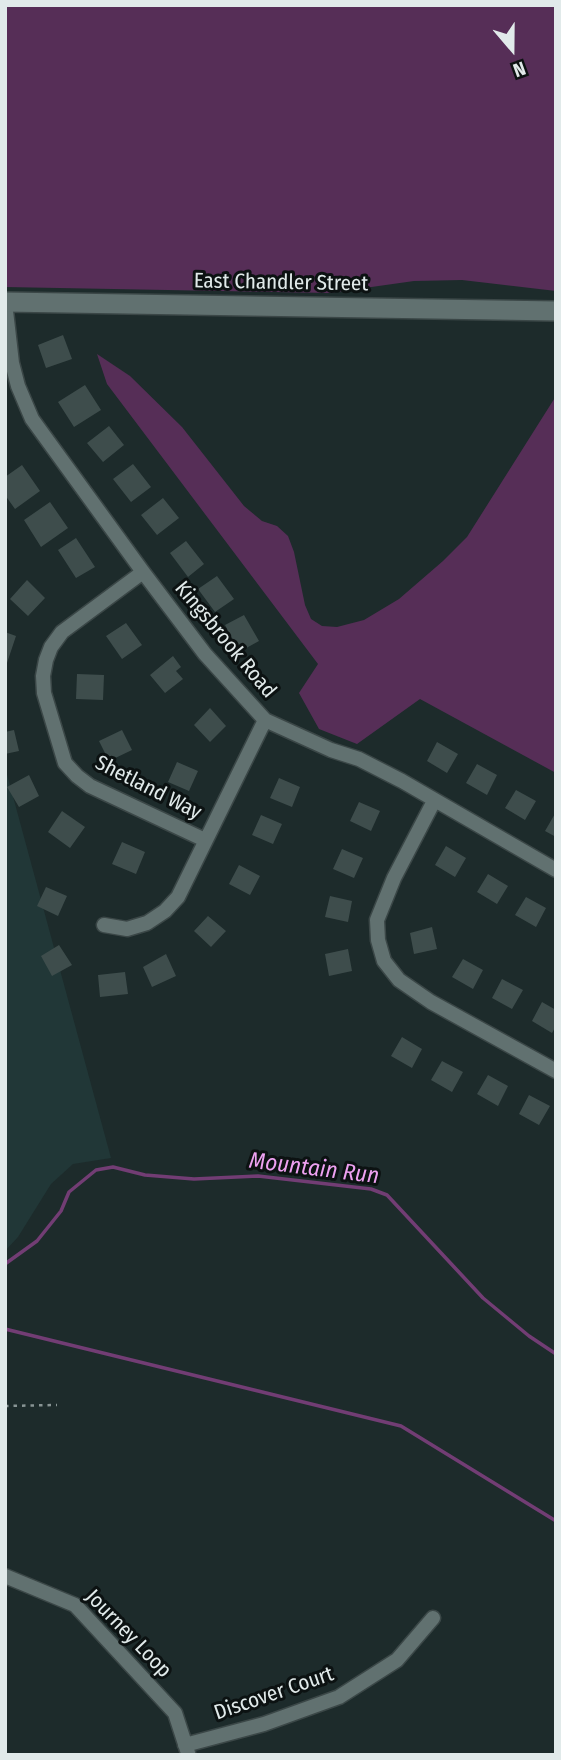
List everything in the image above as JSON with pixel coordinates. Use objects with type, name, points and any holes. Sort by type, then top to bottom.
[{"type":"street","name":"East Chandler Street","points":[[5,302],[556,311]]},
{"type":"street","name":"Kingsbrook Road","points":[[5,302],[12,363],[32,419],[205,654],[265,720],[401,781],[556,870]]},
{"type":"street","name":"Shetland Way","points":[[143,572],[108,596],[56,639],[46,660],[44,693],[65,763],[77,776],[90,786],[205,840]]},
{"type":"street","points":[[104,925],[127,929],[147,923],[165,911],[178,897],[265,720]]},
{"type":"street","points":[[434,801],[394,878],[377,920],[378,940],[384,961],[399,980],[431,1002],[556,1071]]},
{"type":"street","name":"Journey Loop","points":[[5,1576],[75,1605],[175,1713],[187,1750]]},
{"type":"street","name":"Discover Court","points":[[187,1750],[339,1697],[397,1660],[433,1618]]},
{"type":"path","points":[[5,1406],[57,1405]]},
{"type":"shaded area","points":[[5,5],[556,5],[556,291],[462,280],[414,281],[329,293],[5,287]]},
{"type":"shaded area","points":[[97,354],[130,376],[182,427],[244,506],[262,521],[277,526],[288,536],[305,605],[311,619],[322,626],[337,627],[364,620],[399,599],[443,561],[467,537],[556,396],[556,773],[420,699],[357,744],[319,729],[299,693],[318,664],[107,384]]},
{"type":"shaded area","points":[[5,767],[111,1158],[73,1164],[51,1184],[18,1237],[5,1251]]},
{"type":"building","points":[[63,335],[72,359],[46,368],[38,345]]},
{"type":"building","points":[[85,385],[101,410],[74,427],[58,402]]},
{"type":"building","points":[[109,426],[124,445],[103,462],[87,443]]},
{"type":"building","points":[[133,464],[151,487],[131,502],[113,479]]},
{"type":"building","points":[[22,465],[40,491],[15,509],[5,495],[5,477]]},
{"type":"building","points":[[163,498],[179,518],[157,535],[141,515]]},
{"type":"building","points":[[50,502],[68,528],[41,547],[24,520]]},
{"type":"building","points":[[76,538],[95,567],[76,578],[58,550]]},
{"type":"building","points":[[186,541],[204,564],[188,577],[170,553]]},
{"type":"building","points":[[217,576],[234,599],[215,612],[198,589]]},
{"type":"building","points":[[27,580],[45,598],[28,616],[10,599]]},
{"type":"building","points":[[244,615],[259,641],[239,652],[225,625]]},
{"type":"building","points":[[126,623],[142,645],[122,659],[106,636]]},
{"type":"building","points":[[5,632],[16,636],[6,666],[5,666]]},
{"type":"building","points":[[173,656],[181,667],[176,671],[183,679],[165,693],[150,675]]},
{"type":"building","points":[[77,674],[104,675],[103,700],[76,699]]},
{"type":"building","points":[[210,708],[226,726],[210,742],[194,725]]},
{"type":"building","points":[[14,730],[19,751],[5,754],[5,732]]},
{"type":"building","points":[[122,730],[132,750],[109,761],[99,741]]},
{"type":"building","points":[[437,742],[458,754],[447,773],[427,761]]},
{"type":"building","points":[[177,762],[198,771],[189,791],[168,782]]},
{"type":"building","points":[[477,764],[497,775],[487,795],[466,783]]},
{"type":"building","points":[[29,775],[39,796],[19,807],[7,787]]},
{"type":"building","points":[[279,778],[300,787],[292,807],[270,798]]},
{"type":"building","points":[[516,790],[536,801],[525,820],[505,808]]},
{"type":"building","points":[[359,802],[380,811],[371,831],[350,821]]},
{"type":"building","points":[[62,811],[85,827],[70,848],[48,832]]},
{"type":"building","points":[[556,812],[556,837],[545,831]]},
{"type":"building","points":[[261,815],[282,824],[273,844],[252,835]]},
{"type":"building","points":[[122,842],[145,852],[136,874],[112,864]]},
{"type":"building","points":[[446,846],[466,858],[455,877],[435,865]]},
{"type":"building","points":[[342,849],[363,858],[354,878],[333,869]]},
{"type":"building","points":[[239,865],[260,876],[250,895],[229,884]]},
{"type":"building","points":[[488,874],[508,886],[497,904],[477,892]]},
{"type":"building","points":[[46,887],[67,896],[58,916],[37,906]]},
{"type":"building","points":[[330,896],[352,901],[348,922],[325,917]]},
{"type":"building","points":[[526,897],[546,908],[536,927],[515,915]]},
{"type":"building","points":[[208,916],[226,931],[211,947],[194,931]]},
{"type":"building","points":[[432,927],[437,949],[414,954],[410,933]]},
{"type":"building","points":[[59,945],[72,965],[52,976],[41,956]]},
{"type":"building","points":[[348,949],[352,971],[329,976],[325,954]]},
{"type":"building","points":[[166,954],[176,976],[152,987],[143,967]]},
{"type":"building","points":[[463,959],[483,970],[473,989],[452,977]]},
{"type":"building","points":[[125,972],[128,994],[100,997],[98,975]]},
{"type":"building","points":[[502,979],[523,990],[512,1009],[492,998]]},
{"type":"building","points":[[542,1002],[556,1010],[556,1026],[552,1033],[532,1021]]},
{"type":"building","points":[[402,1037],[422,1049],[412,1068],[391,1056]]},
{"type":"building","points":[[442,1061],[463,1072],[452,1092],[431,1080]]},
{"type":"building","points":[[488,1075],[508,1086],[498,1106],[477,1094]]},
{"type":"building","points":[[529,1095],[550,1106],[539,1125],[519,1114]]},
{"type":"waterway","name":"Mountain Run","points":[[5,1264],[37,1241],[61,1211],[69,1192],[96,1170],[113,1167],[145,1175],[194,1179],[258,1176],[371,1189],[387,1195],[483,1298],[529,1336],[556,1354]]},
{"type":"waterway","points":[[5,1329],[401,1426],[556,1521]]}]
